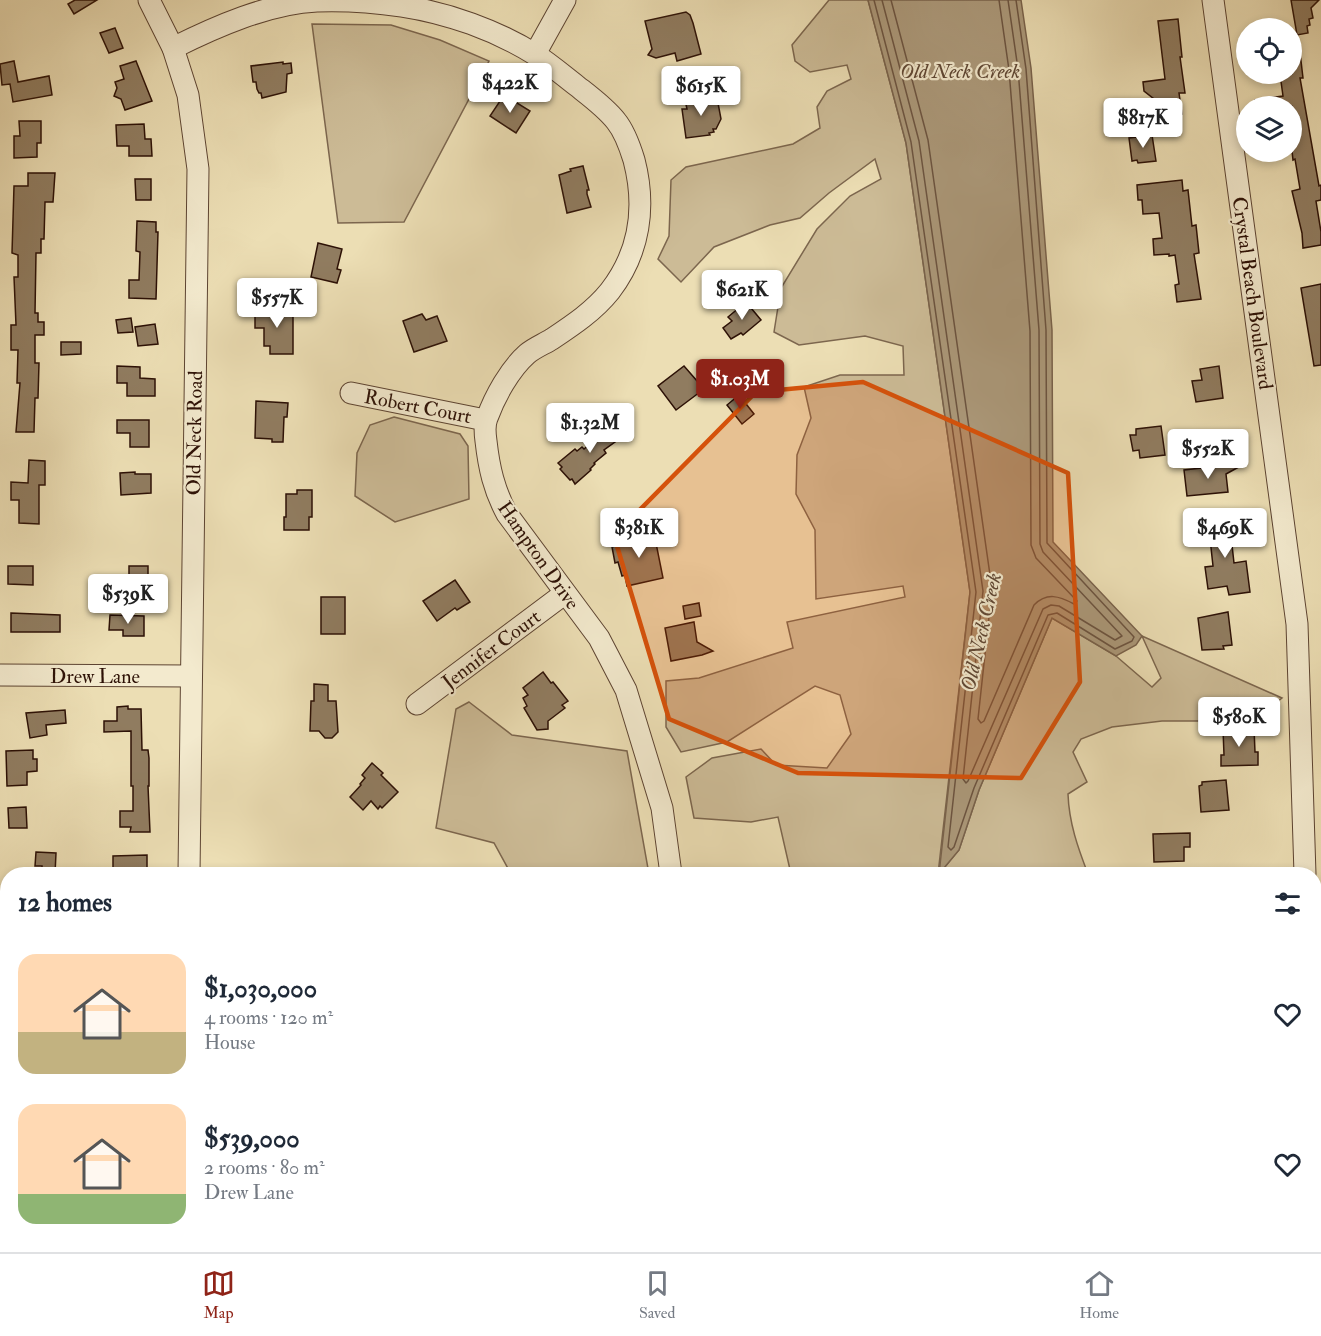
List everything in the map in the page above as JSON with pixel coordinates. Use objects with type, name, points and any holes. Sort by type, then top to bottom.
[{"type":"street","name":"Old Neck Road","points":[[149,0],[173,48],[188,95],[198,169],[189,867]]},
{"type":"street","points":[[535,54],[565,0]]},
{"type":"street","name":"Crystal Beach Boulevard","points":[[1213,0],[1297,624],[1305,867]]},
{"type":"street","points":[[173,48],[207,31],[244,17],[315,1],[375,3],[430,10],[488,31],[535,54],[598,103],[616,121],[632,155],[639,182],[641,209],[636,238],[625,268],[611,290],[594,309],[528,354],[513,369],[485,420]]},
{"type":"street","name":"Robert Court","points":[[351,393],[485,420]]},
{"type":"street","name":"Hampton Drive","points":[[485,420],[489,472],[497,495],[507,514],[598,638],[626,690],[662,808],[670,867]]},
{"type":"street","name":"Jennifer Court","points":[[417,704],[564,594]]},
{"type":"street","name":"Drew Lane","points":[[0,675],[190,676]]},
{"type":"highlighted area","points":[[863,382],[1068,473],[1080,682],[1021,778],[798,773],[669,719],[614,536],[756,392]]},
{"type":"shaded area","points":[[829,0],[868,0],[906,143],[970,592],[939,867],[789,867],[778,817],[751,822],[694,818],[686,777],[712,758],[761,749],[776,765],[827,768],[851,734],[840,695],[815,686],[727,742],[681,752],[666,727],[666,681],[699,678],[793,648],[787,622],[905,597],[903,586],[816,599],[815,530],[796,494],[797,455],[811,418],[804,387],[840,375],[904,375],[903,346],[865,336],[799,345],[774,332],[781,288],[817,229],[850,196],[881,179],[875,159],[800,218],[770,225],[714,247],[681,282],[658,259],[669,236],[671,180],[686,167],[793,144],[820,128],[817,107],[827,91],[851,79],[847,65],[810,72],[795,61],[792,45]]},
{"type":"shaded area","points":[[312,24],[391,25],[440,40],[489,61],[404,222],[338,223]]},
{"type":"shaded area","points":[[394,417],[460,434],[468,446],[469,499],[395,522],[355,496],[357,453],[370,425]]},
{"type":"shaded area","points":[[1052,618],[1116,656],[1152,687],[1161,678],[1142,636],[1282,698],[1261,715],[1218,721],[1162,721],[1112,727],[1081,739],[1073,752],[1087,782],[1068,794],[1072,825],[1086,867],[945,867],[959,850],[979,790]]},
{"type":"shaded area","points":[[469,702],[512,735],[627,751],[648,867],[507,867],[494,843],[436,828],[456,709]]},
{"type":"water","name":"Old Neck Creek","points":[[868,0],[1021,0],[1031,68],[1052,330],[1053,542],[1142,636],[1136,645],[1116,656],[1052,618],[979,790],[959,850],[945,867],[940,867],[970,592],[906,143]]},
{"type":"building","points":[[75,0],[97,0],[74,14],[68,4]]},
{"type":"building","points":[[1291,0],[1319,0],[1311,8],[1313,18],[1309,19],[1308,33],[1302,34],[1302,18],[1294,18]]},
{"type":"building","points":[[686,12],[693,23],[701,54],[677,61],[675,53],[656,58],[648,55],[652,49],[645,21]]},
{"type":"building","points":[[1178,19],[1185,93],[1179,93],[1182,114],[1150,118],[1148,108],[1163,106],[1144,91],[1143,82],[1165,79],[1158,21]]},
{"type":"building","points":[[115,28],[123,48],[109,53],[100,33]]},
{"type":"building","points":[[14,61],[18,82],[49,76],[52,95],[13,102],[10,84],[2,85],[0,64]]},
{"type":"building","points":[[136,61],[152,101],[125,110],[121,99],[114,96],[117,88],[115,82],[124,79],[120,66]]},
{"type":"building","points":[[283,62],[283,64],[291,63],[292,73],[287,74],[286,92],[262,98],[256,82],[253,82],[251,66]]},
{"type":"building","points":[[1281,84],[1301,84],[1319,186],[1321,185],[1321,200],[1316,201],[1321,245],[1303,248],[1302,233],[1292,191],[1300,189],[1296,162],[1302,162],[1302,96],[1283,96]]},
{"type":"building","points":[[504,95],[530,111],[516,133],[490,116]]},
{"type":"building","points":[[705,97],[718,103],[721,119],[716,129],[713,129],[714,132],[709,133],[710,135],[686,138],[682,109],[687,109],[685,100]]},
{"type":"building","points":[[19,121],[41,121],[41,143],[37,143],[37,157],[14,158],[14,136],[20,136]]},
{"type":"building","points":[[144,124],[145,139],[151,139],[152,156],[129,156],[129,146],[117,146],[116,125]]},
{"type":"building","points":[[1152,135],[1156,161],[1138,163],[1137,160],[1132,161],[1129,138]]},
{"type":"building","points":[[583,166],[591,207],[567,213],[559,175]]},
{"type":"building","points":[[28,173],[55,173],[53,202],[45,202],[44,239],[41,239],[41,253],[36,253],[35,313],[38,313],[38,322],[44,322],[44,335],[35,335],[35,363],[39,363],[34,432],[16,432],[20,383],[17,383],[18,350],[11,350],[11,325],[16,325],[14,277],[18,277],[18,255],[12,253],[14,186],[28,186]]},
{"type":"building","points":[[135,179],[151,179],[151,200],[136,200]]},
{"type":"building","points":[[1182,180],[1183,191],[1188,190],[1192,226],[1196,225],[1199,253],[1194,254],[1201,299],[1177,302],[1175,285],[1179,284],[1175,255],[1154,255],[1153,239],[1162,238],[1159,213],[1143,214],[1142,200],[1138,200],[1137,185]]},
{"type":"building","points":[[137,221],[156,222],[156,232],[158,232],[156,299],[129,298],[129,280],[139,280],[140,252],[136,251]]},
{"type":"building","points":[[318,243],[342,249],[337,269],[341,270],[337,283],[311,277]]},
{"type":"building","points":[[1321,284],[1321,365],[1314,366],[1301,288]]},
{"type":"building","points":[[274,301],[286,301],[286,315],[293,315],[293,354],[270,354],[270,346],[264,346],[264,328],[255,328],[255,314],[274,314]]},
{"type":"building","points":[[746,302],[761,320],[743,335],[741,333],[731,339],[723,328],[732,321],[728,317]]},
{"type":"building","points":[[422,314],[426,320],[437,316],[447,341],[414,352],[403,321]]},
{"type":"building","points":[[131,318],[133,332],[118,333],[116,320]]},
{"type":"building","points":[[155,324],[158,344],[138,346],[135,327]]},
{"type":"building","points":[[61,342],[81,342],[81,354],[61,355]]},
{"type":"building","points":[[117,366],[140,367],[140,378],[155,379],[155,396],[127,396],[127,383],[117,383]]},
{"type":"building","points":[[684,366],[704,389],[676,410],[658,386]]},
{"type":"building","points":[[1219,366],[1223,398],[1196,402],[1192,381],[1202,380],[1200,369]]},
{"type":"building","points":[[739,395],[754,414],[742,424],[727,405]]},
{"type":"building","points":[[256,401],[288,403],[287,417],[284,417],[283,442],[255,438]]},
{"type":"building","points":[[117,420],[149,420],[149,447],[130,447],[130,433],[117,433]]},
{"type":"building","points":[[616,422],[626,434],[604,450],[606,453],[575,484],[560,469],[562,467],[558,463],[575,449],[577,451],[582,447],[584,449]]},
{"type":"building","points":[[1161,426],[1165,455],[1140,458],[1139,450],[1133,451],[1130,435],[1136,435],[1136,429]]},
{"type":"building","points":[[29,460],[45,461],[45,485],[39,485],[39,524],[19,523],[19,500],[11,500],[11,482],[28,483]]},
{"type":"building","points":[[1246,463],[1226,474],[1228,492],[1187,496],[1184,470]]},
{"type":"building","points":[[135,472],[135,474],[151,474],[151,493],[121,495],[120,473]]},
{"type":"building","points":[[297,490],[312,490],[312,517],[309,517],[309,530],[284,530],[286,494],[297,494]]},
{"type":"building","points":[[1233,513],[1234,526],[1230,527],[1234,563],[1246,561],[1250,592],[1229,595],[1227,586],[1208,589],[1205,567],[1213,566],[1210,516]]},
{"type":"building","points":[[654,533],[663,578],[627,586],[625,575],[622,576],[618,562],[615,563],[612,547],[632,541],[631,536]]},
{"type":"building","points":[[8,566],[33,566],[33,585],[8,584]]},
{"type":"building","points":[[129,566],[148,566],[148,594],[129,594]]},
{"type":"building","points":[[455,580],[470,602],[457,610],[455,608],[437,621],[423,601]]},
{"type":"building","points":[[321,597],[345,597],[345,634],[321,634]]},
{"type":"building","points":[[699,603],[701,616],[685,619],[683,606]]},
{"type":"building","points":[[1228,612],[1232,645],[1223,646],[1224,649],[1202,650],[1198,618]]},
{"type":"building","points":[[11,613],[60,615],[60,632],[11,632]]},
{"type":"building","points":[[110,615],[144,616],[144,636],[123,636],[123,630],[109,630]]},
{"type":"building","points":[[694,622],[697,642],[713,651],[671,661],[665,628]]},
{"type":"building","points":[[543,672],[568,701],[562,705],[565,708],[548,721],[548,729],[537,730],[524,708],[527,706],[523,698],[528,695],[523,688]]},
{"type":"building","points":[[314,684],[328,685],[328,701],[336,701],[338,732],[332,738],[325,738],[319,731],[310,731]]},
{"type":"building","points":[[128,706],[128,709],[141,709],[142,750],[148,750],[149,758],[150,832],[130,832],[131,827],[120,827],[120,811],[133,811],[131,731],[104,732],[104,721],[117,721],[117,707]]},
{"type":"building","points":[[65,710],[66,723],[46,725],[47,735],[30,738],[26,713]]},
{"type":"building","points":[[1254,728],[1258,765],[1221,766],[1221,755],[1224,755],[1223,729]]},
{"type":"building","points":[[33,750],[33,759],[37,759],[37,771],[27,772],[27,785],[7,786],[6,751]]},
{"type":"building","points":[[372,763],[398,792],[382,808],[380,806],[378,809],[371,801],[363,810],[350,797],[361,785],[365,778],[362,775]]},
{"type":"building","points":[[1226,780],[1229,810],[1201,812],[1199,786],[1202,782]]},
{"type":"building","points":[[26,807],[27,828],[9,828],[8,808]]},
{"type":"building","points":[[1190,833],[1190,847],[1184,847],[1184,861],[1154,862],[1153,834]]},
{"type":"building","points":[[36,852],[56,853],[55,867],[35,866]]},
{"type":"building","points":[[147,855],[147,867],[113,867],[113,856]]}]
